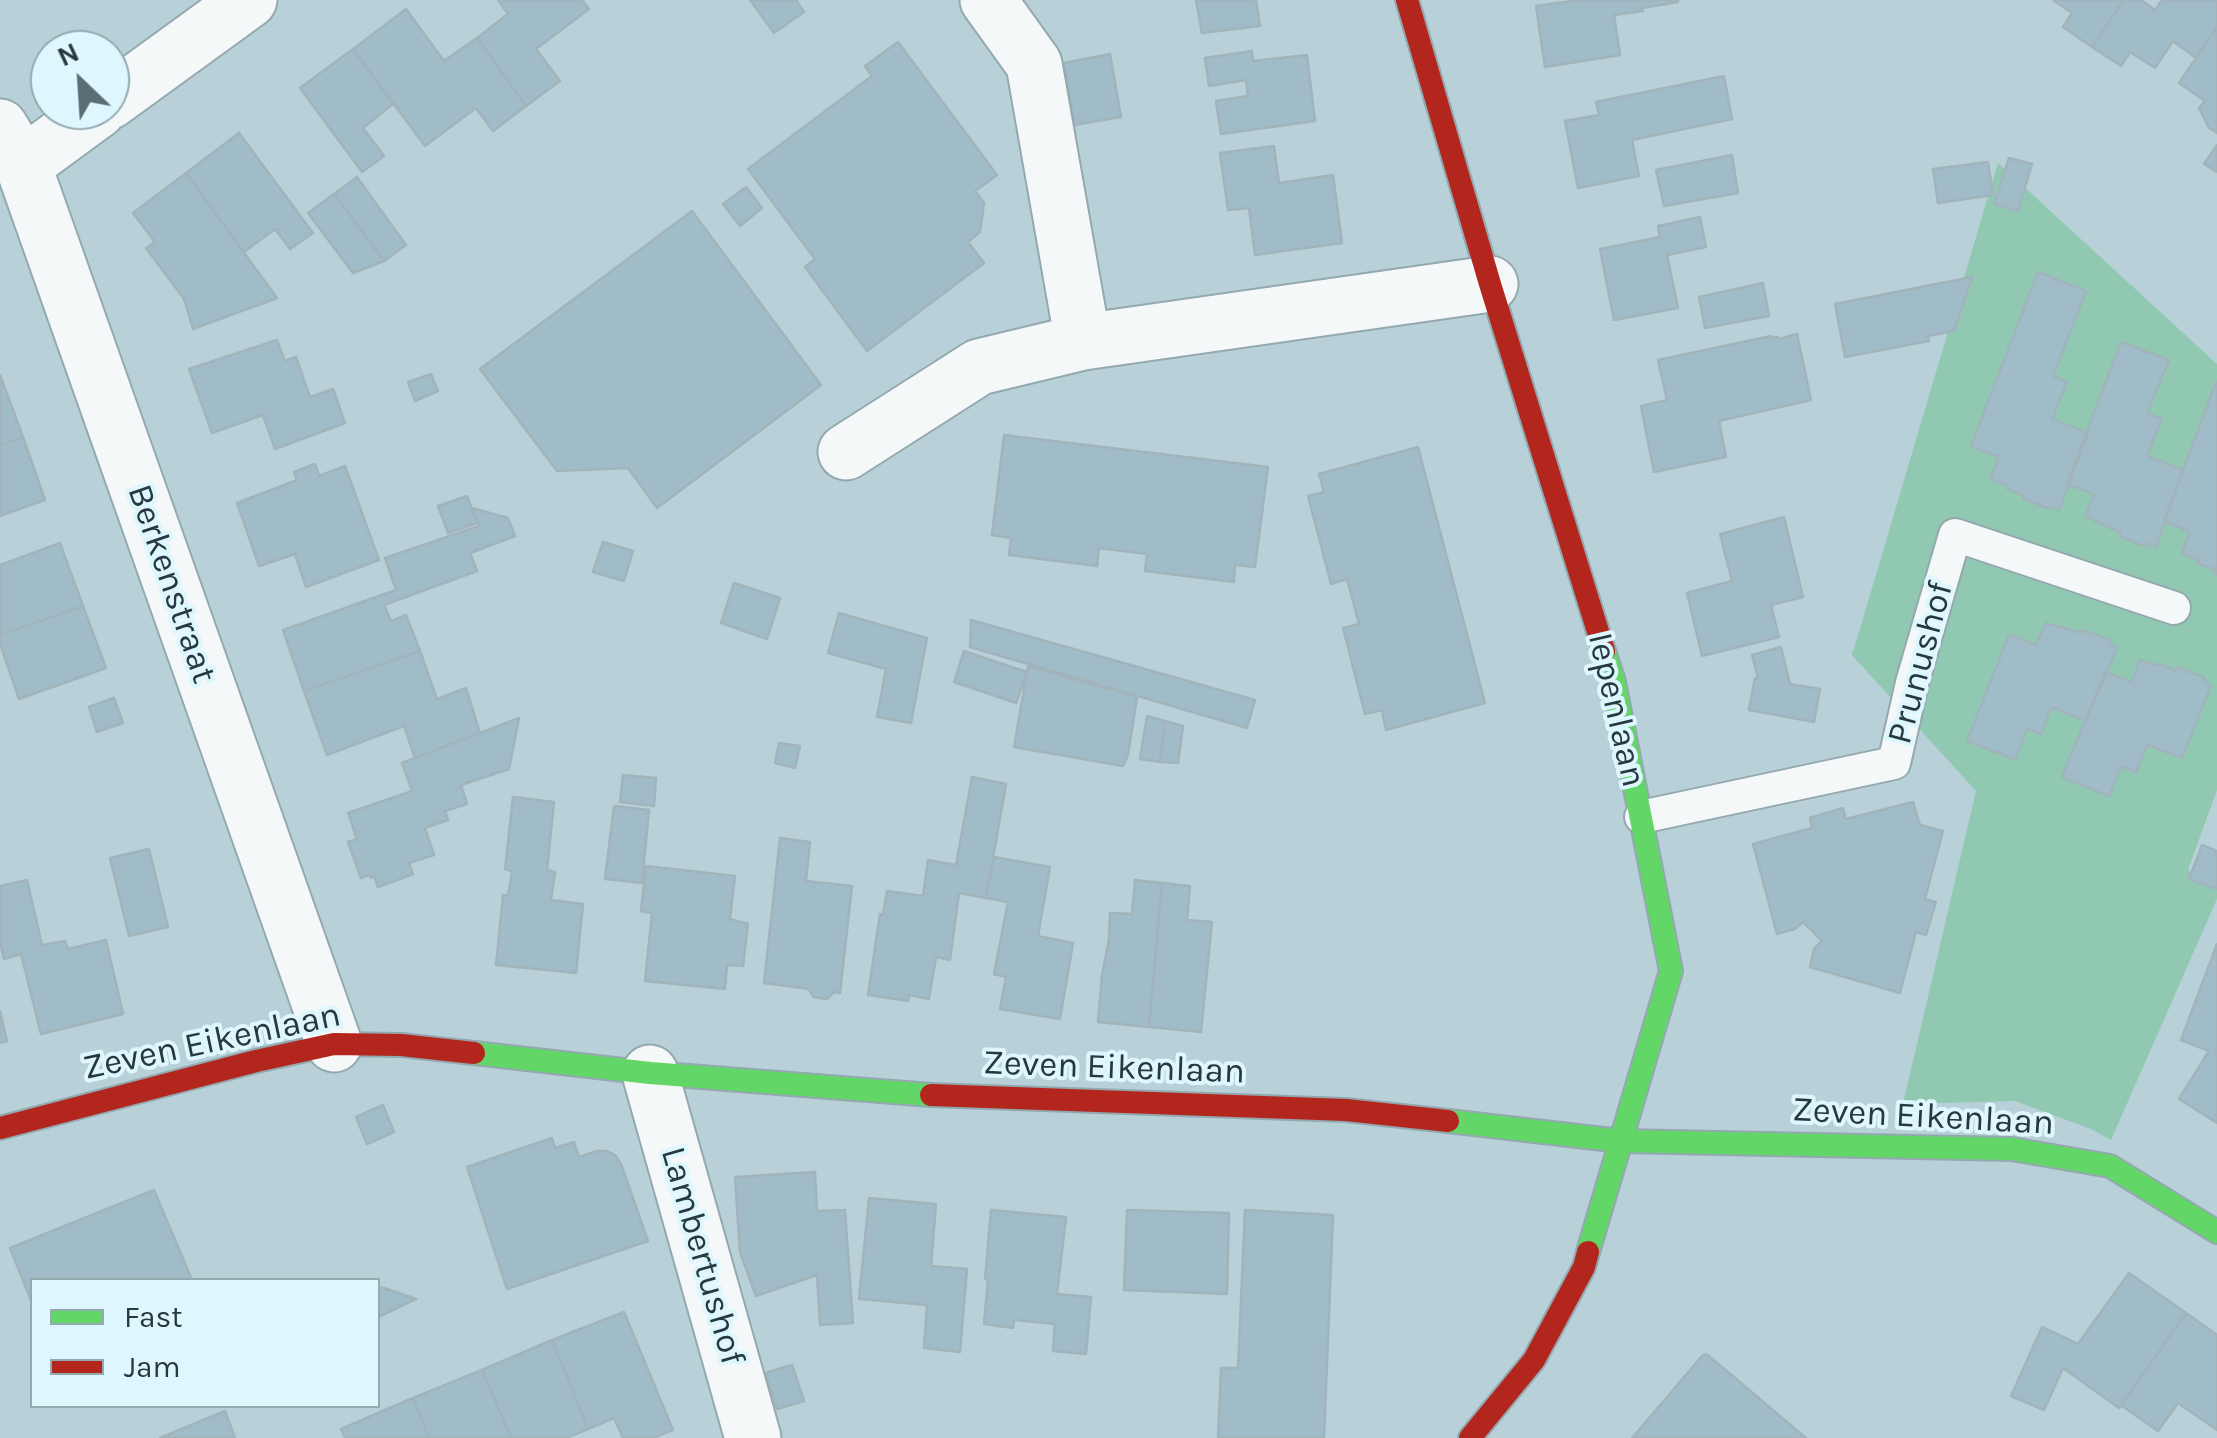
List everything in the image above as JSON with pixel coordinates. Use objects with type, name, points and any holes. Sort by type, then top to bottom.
[{"type":"street","points":[[130,86],[248,0]]},
{"type":"street","points":[[988,0],[1034,64],[1082,342]]},
{"type":"street","name":"Iepenlaan","points":[[1408,0],[1490,284],[1614,682],[1671,971],[1584,1267],[1534,1360],[1470,1438]]},
{"type":"street","points":[[11,146],[50,130]]},
{"type":"street","name":"Berkenstraat","points":[[11,146],[334,1044]]},
{"type":"street","points":[[846,452],[979,366],[1082,342],[1490,284]]},
{"type":"street","name":"Zeven Eikenlaan","points":[[0,1128],[334,1044],[402,1045],[650,1073],[968,1098],[1346,1110],[1621,1141],[2012,1149],[2110,1166],[2217,1232]]},
{"type":"street","name":"Lambertushof","points":[[650,1073],[753,1438]]},
{"type":"lane","name":"Prunushof","points":[[1640,817],[1894,763],[1912,683],[1956,535],[2174,608]]},
{"type":"green space","points":[[1998,163],[2217,364],[2217,790],[2188,870],[2217,883],[2217,899],[2111,1140],[2015,1101],[1903,1104],[1976,791],[1851,654]]},
{"type":"building","points":[[498,0],[582,0],[589,9],[536,49],[560,81],[526,106],[477,38],[508,14]]},
{"type":"building","points":[[750,0],[796,0],[804,12],[774,33]]},
{"type":"building","points":[[1196,0],[1256,0],[1260,26],[1202,33]]},
{"type":"building","points":[[1579,0],[1678,2],[1614,15],[1620,55],[1545,67],[1536,6]]},
{"type":"building","points":[[2053,0],[2124,0],[2092,47],[2063,27],[2072,13]]},
{"type":"building","points":[[2124,0],[2141,0],[2155,10],[2162,0],[2217,0],[2217,27],[2196,58],[2173,41],[2155,68],[2130,52],[2121,66],[2092,47]]},
{"type":"building","points":[[406,9],[444,61],[477,38],[526,106],[493,131],[476,108],[425,146],[353,49]]},
{"type":"building","points":[[2217,27],[2217,133],[2209,128],[2199,108],[2205,101],[2179,83]]},
{"type":"building","points":[[898,42],[997,175],[975,191],[984,203],[980,232],[968,242],[984,263],[867,351],[805,267],[815,259],[748,169],[872,76],[865,66]]},
{"type":"building","points":[[353,49],[393,104],[363,128],[384,156],[362,172],[300,88]]},
{"type":"building","points":[[1252,51],[1253,61],[1307,55],[1315,121],[1221,134],[1216,101],[1248,96],[1246,80],[1209,86],[1205,58]]},
{"type":"building","points":[[1110,54],[1121,117],[1074,125],[1064,63]]},
{"type":"building","points":[[1724,76],[1732,119],[1632,140],[1639,176],[1578,188],[1565,121],[1599,115],[1596,102]]},
{"type":"building","points":[[239,133],[313,233],[290,249],[275,229],[244,252],[186,173]]},
{"type":"building","points":[[2217,145],[2217,172],[2204,164]]},
{"type":"building","points":[[1274,146],[1279,183],[1333,175],[1342,243],[1255,255],[1249,208],[1228,210],[1220,153]]},
{"type":"building","points":[[1732,155],[1738,193],[1664,206],[1656,170]]},
{"type":"building","points":[[2009,158],[2032,164],[2018,211],[1994,204]]},
{"type":"building","points":[[1988,162],[1993,195],[1938,203],[1933,169]]},
{"type":"building","points":[[186,173],[277,298],[193,329],[184,299],[146,248],[155,242],[133,213]]},
{"type":"building","points":[[357,177],[406,245],[384,261],[334,194]]},
{"type":"building","points":[[746,187],[762,208],[740,226],[723,204]]},
{"type":"building","points":[[334,194],[384,261],[353,273],[308,213]]},
{"type":"building","points":[[692,211],[821,385],[657,508],[628,468],[557,471],[480,369]]},
{"type":"building","points":[[1700,217],[1706,247],[1667,255],[1678,308],[1614,320],[1600,249],[1660,237],[1658,226]]},
{"type":"building","points":[[2038,272],[2086,291],[2053,376],[2067,382],[2052,419],[2088,433],[2059,510],[2023,499],[2007,485],[1991,479],[1999,457],[1971,446]]},
{"type":"building","points":[[1972,277],[1954,331],[1928,336],[1929,341],[1845,357],[1835,304]]},
{"type":"building","points":[[1763,283],[1769,316],[1705,328],[1699,297]]},
{"type":"building","points":[[1797,334],[1811,400],[1719,421],[1726,457],[1654,472],[1641,406],[1667,400],[1658,360]]},
{"type":"building","points":[[277,340],[285,361],[296,357],[310,397],[333,389],[345,423],[275,449],[263,415],[212,433],[189,369]]},
{"type":"building","points":[[2121,342],[2169,360],[2147,413],[2162,419],[2147,456],[2183,470],[2156,547],[2119,536],[2121,533],[2085,516],[2094,494],[2067,484]]},
{"type":"building","points":[[431,374],[438,391],[415,401],[408,382]]},
{"type":"building","points":[[0,375],[23,437],[0,445]]},
{"type":"building","points":[[2216,382],[2217,575],[2215,570],[2182,553],[2190,532],[2164,521]]},
{"type":"building","points":[[1004,435],[1268,467],[1255,567],[1235,565],[1234,582],[1145,571],[1147,554],[1099,548],[1097,566],[1009,555],[1011,538],[992,535]]},
{"type":"building","points":[[23,437],[45,500],[0,516],[0,445]]},
{"type":"building","points":[[1418,447],[1485,703],[1386,730],[1382,710],[1365,714],[1343,628],[1359,624],[1347,579],[1331,584],[1308,496],[1324,492],[1319,474]]},
{"type":"building","points":[[315,464],[319,476],[345,466],[379,560],[306,587],[295,554],[259,566],[237,503],[297,480],[294,472]]},
{"type":"building","points":[[467,496],[477,523],[448,533],[438,506]]},
{"type":"building","points":[[472,508],[508,518],[515,536],[470,553],[477,571],[384,605],[391,621],[406,615],[420,651],[304,691],[283,630],[396,590],[385,558],[479,526]]},
{"type":"building","points":[[1784,517],[1803,597],[1771,605],[1779,637],[1702,656],[1687,593],[1732,581],[1720,534]]},
{"type":"building","points":[[603,542],[633,551],[624,581],[593,572]]},
{"type":"building","points":[[60,543],[83,606],[0,635],[0,565]]},
{"type":"building","points":[[734,583],[780,598],[767,639],[721,623]]},
{"type":"building","points":[[83,606],[106,668],[19,699],[0,635]]},
{"type":"building","points":[[839,613],[927,638],[911,723],[877,717],[886,669],[828,653]]},
{"type":"building","points":[[971,620],[1255,700],[1247,728],[970,647]]},
{"type":"building","points":[[2046,623],[2081,633],[2083,630],[2110,640],[2109,644],[2117,648],[2086,721],[2051,707],[2041,734],[2027,729],[2015,759],[1967,741],[2009,635],[2036,645]]},
{"type":"building","points":[[1781,647],[1790,684],[1820,689],[1814,722],[1749,710],[1758,678],[1752,655]]},
{"type":"building","points":[[420,651],[437,699],[466,688],[480,733],[415,758],[404,726],[327,755],[304,691]]},
{"type":"building","points":[[964,651],[1027,672],[1016,703],[954,682]]},
{"type":"building","points":[[2140,660],[2176,671],[2177,667],[2205,678],[2203,681],[2211,685],[2182,758],[2147,745],[2136,772],[2121,766],[2109,796],[2062,777],[2105,672],[2132,682]]},
{"type":"building","points":[[1028,666],[1137,697],[1123,766],[1014,747]]},
{"type":"building","points":[[114,698],[123,723],[97,732],[89,707]]},
{"type":"building","points":[[1147,716],[1165,721],[1160,762],[1140,759]]},
{"type":"building","points":[[519,718],[509,769],[461,785],[467,804],[445,811],[448,820],[425,828],[434,855],[409,863],[413,874],[378,887],[374,876],[361,878],[348,842],[357,839],[348,813],[412,791],[402,763]]},
{"type":"building","points":[[1165,721],[1183,726],[1178,763],[1160,762]]},
{"type":"building","points":[[779,743],[800,746],[795,768],[775,763]]},
{"type":"building","points":[[623,775],[656,778],[654,806],[620,802]]},
{"type":"building","points":[[972,777],[1006,784],[986,898],[959,893],[950,960],[936,957],[929,999],[909,995],[908,1001],[868,995],[887,891],[923,896],[928,860],[956,865]]},
{"type":"building","points":[[513,797],[554,802],[547,870],[555,872],[551,900],[583,904],[576,973],[496,965],[503,895],[508,896],[512,871],[505,869]]},
{"type":"building","points":[[1913,802],[1920,825],[1943,831],[1925,899],[1936,902],[1926,935],[1916,932],[1900,993],[1810,967],[1814,949],[1822,941],[1803,922],[1795,929],[1777,934],[1753,844],[1812,828],[1810,818],[1843,808],[1846,819]]},
{"type":"building","points":[[614,806],[649,810],[642,883],[605,879]]},
{"type":"building","points":[[780,838],[810,842],[806,881],[852,886],[840,993],[834,992],[827,999],[813,997],[809,989],[764,983]]},
{"type":"building","points":[[2202,845],[2217,851],[2217,889],[2189,879]]},
{"type":"building","points":[[149,849],[168,927],[129,936],[110,858]]},
{"type":"building","points":[[994,857],[1050,867],[1038,936],[1073,943],[1060,1019],[1000,1009],[1006,977],[994,974],[1008,902],[986,898]]},
{"type":"building","points":[[646,866],[735,876],[730,919],[748,924],[743,966],[727,965],[725,989],[645,981],[652,913],[641,911]]},
{"type":"building","points":[[27,880],[42,945],[65,941],[68,949],[106,940],[123,1014],[41,1034],[21,954],[4,959],[0,942],[0,886]]},
{"type":"building","points":[[1135,880],[1162,883],[1149,1027],[1098,1022],[1110,913],[1132,914]]},
{"type":"building","points":[[1162,883],[1190,886],[1187,920],[1212,922],[1201,1032],[1149,1027]]},
{"type":"building","points":[[2217,944],[2217,1123],[2179,1099],[2209,1051],[2181,1040]]},
{"type":"building","points":[[0,1011],[7,1041],[0,1043]]},
{"type":"building","points":[[383,1105],[394,1132],[367,1144],[356,1117]]},
{"type":"building","points":[[552,1138],[555,1148],[574,1142],[579,1157],[597,1151],[615,1155],[648,1241],[507,1289],[467,1167]]},
{"type":"building","points":[[815,1172],[817,1211],[845,1210],[853,1323],[820,1325],[817,1275],[756,1296],[740,1252],[735,1177]]},
{"type":"building","points":[[154,1190],[191,1278],[30,1278],[30,1298],[10,1248]]},
{"type":"building","points":[[869,1198],[936,1204],[931,1266],[967,1269],[960,1352],[924,1348],[927,1305],[859,1299]]},
{"type":"building","points":[[991,1210],[1066,1217],[1057,1294],[1091,1297],[1086,1354],[1053,1351],[1055,1324],[1014,1320],[1013,1328],[984,1324]]},
{"type":"building","points":[[1127,1210],[1229,1213],[1227,1294],[1124,1290]]},
{"type":"building","points":[[1245,1210],[1333,1215],[1324,1438],[1218,1438],[1221,1368],[1238,1368]]},
{"type":"building","points":[[2129,1273],[2186,1313],[2119,1408],[2063,1368],[2044,1410],[2011,1396],[2042,1327],[2078,1344]]},
{"type":"building","points":[[380,1287],[416,1299],[380,1316]]},
{"type":"building","points":[[624,1312],[673,1430],[653,1438],[623,1438],[614,1418],[588,1429],[552,1340]]},
{"type":"building","points":[[2186,1313],[2217,1335],[2217,1430],[2178,1403],[2158,1431],[2122,1406],[2119,1408]]},
{"type":"building","points":[[552,1340],[588,1429],[566,1438],[511,1438],[482,1370]]},
{"type":"building","points":[[1706,1354],[1806,1438],[1632,1438]]},
{"type":"building","points":[[792,1365],[804,1401],[777,1409],[765,1373]]},
{"type":"building","points":[[482,1370],[511,1438],[429,1438],[413,1398]]},
{"type":"building","points":[[413,1398],[429,1438],[345,1438],[341,1429]]},
{"type":"building","points":[[225,1411],[235,1438],[160,1438]]},
{"type":"traffic: fast","points":[[1588,1252],[1671,971],[1614,682],[1604,651]]},
{"type":"traffic: fast","points":[[474,1053],[650,1073],[931,1095]]},
{"type":"traffic: fast","points":[[1448,1121],[1621,1141],[2012,1149],[2110,1166],[2217,1232]]},
{"type":"traffic: jam","points":[[1407,0],[1604,651]]},
{"type":"traffic: jam","points":[[0,1128],[334,1044],[401,1045],[474,1053]]},
{"type":"traffic: jam","points":[[931,1095],[1346,1110],[1448,1121]]},
{"type":"traffic: jam","points":[[1470,1438],[1534,1360],[1584,1267],[1588,1252]]}]
